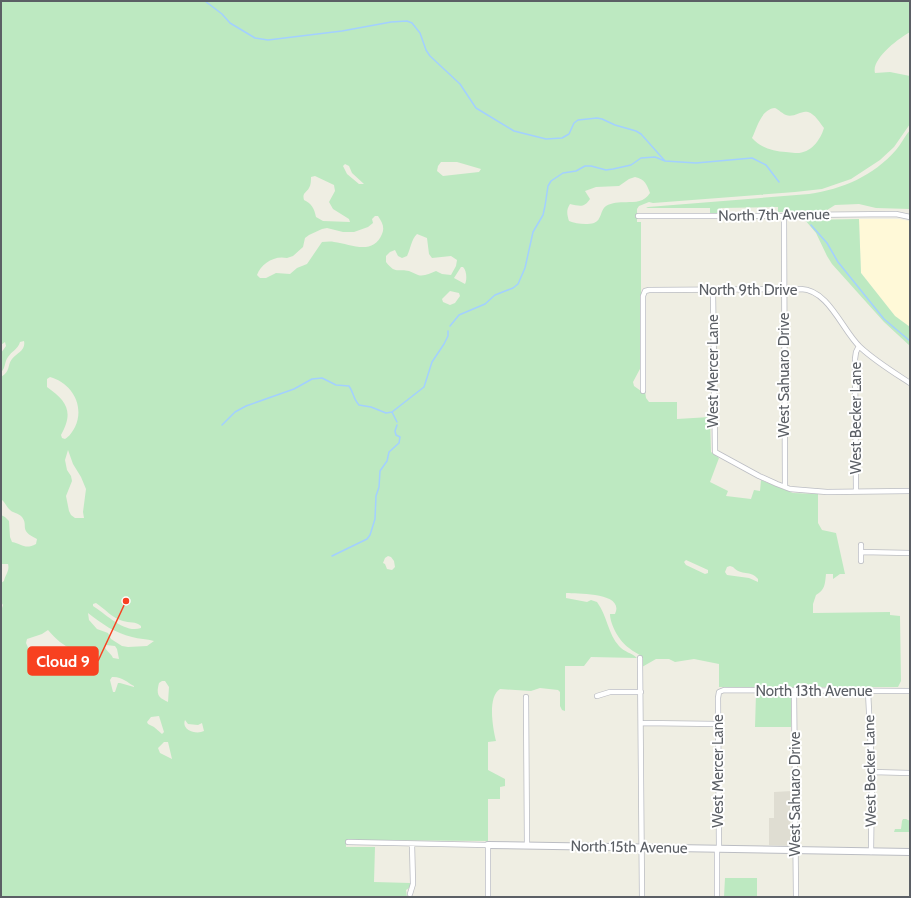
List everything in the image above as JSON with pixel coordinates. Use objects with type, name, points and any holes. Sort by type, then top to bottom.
[{"type":"street","name":"North 7th Avenue","points":[[638,216],[896,214],[910,217]]},
{"type":"street","name":"West Sahuaro Drive","points":[[784,216],[784,486]]},
{"type":"street","name":"North 9th Drive","points":[[643,390],[643,296],[645,291],[650,290],[806,289],[817,294],[859,346],[910,383]]},
{"type":"street","name":"West Mercer Lane","points":[[713,290],[715,452],[759,476],[784,486]]},
{"type":"street","name":"West Becker Lane","points":[[856,491],[855,359],[859,346]]},
{"type":"street","points":[[784,486],[813,492],[910,491]]},
{"type":"street","points":[[861,561],[862,545]]},
{"type":"street","points":[[861,552],[910,553]]},
{"type":"street","points":[[640,658],[642,723],[642,897]]},
{"type":"street","name":"North 13th Avenue","points":[[719,692],[724,690],[910,691]]},
{"type":"street","name":"West Sahuaro Drive","points":[[794,691],[796,897]]},
{"type":"street","name":"West Becker Lane","points":[[868,691],[872,772],[872,852]]},
{"type":"street","points":[[597,696],[610,692],[641,692]]},
{"type":"street","name":"West Mercer Lane","points":[[717,897],[719,692]]},
{"type":"street","points":[[526,697],[527,845]]},
{"type":"street","points":[[642,723],[718,724]]},
{"type":"street","points":[[872,772],[910,773]]},
{"type":"street","name":"North 15th Avenue","points":[[348,842],[910,852]]},
{"type":"street","points":[[410,894],[413,884],[412,844]]},
{"type":"street","points":[[488,845],[488,897]]},
{"type":"shaded area","points":[[859,219],[899,219],[910,221],[910,327],[895,316],[861,273]]},
{"type":"shaded area","points":[[792,791],[793,846],[769,845],[769,818],[774,818],[774,792]]},
{"type":"green space","points":[[1,1],[910,1],[910,32],[899,39],[881,55],[875,67],[875,73],[890,72],[910,76],[910,124],[894,147],[880,160],[851,179],[822,189],[653,203],[649,202],[639,206],[637,209],[637,222],[641,222],[641,367],[633,382],[634,386],[641,391],[645,391],[646,398],[649,402],[677,402],[677,419],[710,417],[711,452],[719,458],[710,482],[728,491],[726,496],[751,499],[754,490],[760,491],[761,480],[793,493],[818,494],[818,523],[822,530],[836,533],[845,574],[840,574],[833,579],[833,574],[826,574],[824,586],[816,595],[813,604],[813,613],[890,612],[890,615],[900,616],[901,681],[898,687],[719,687],[719,664],[694,659],[675,662],[669,659],[656,659],[642,667],[642,657],[632,651],[619,638],[614,628],[610,618],[610,614],[615,614],[616,607],[613,602],[607,598],[589,594],[566,593],[566,598],[587,602],[591,600],[597,602],[615,641],[621,648],[637,658],[591,657],[584,666],[565,666],[565,711],[562,710],[560,706],[560,692],[558,690],[540,688],[531,691],[500,689],[496,693],[493,699],[492,714],[496,741],[488,742],[488,770],[505,779],[505,786],[500,787],[500,799],[488,799],[488,841],[346,840],[346,847],[375,847],[374,882],[411,883],[409,888],[406,890],[407,897],[1,897],[1,611],[3,605],[1,602],[1,583],[4,581],[8,571],[8,564],[1,564],[1,515],[9,521],[10,537],[12,542],[24,546],[32,546],[36,544],[37,539],[28,533],[22,517],[10,510],[1,499],[1,377],[8,370],[12,359],[24,347],[24,341],[20,342],[8,357],[4,369],[1,372],[1,353],[6,346],[5,342],[1,345]],"holes":[[[775,108],[789,116],[808,112],[811,113],[824,128],[820,138],[810,149],[800,153],[781,152],[763,147],[752,138],[760,120],[766,112]],[[441,162],[457,162],[481,169],[479,172],[443,176],[437,171]],[[345,164],[349,166],[352,173],[364,184],[359,184],[347,174],[343,166]],[[315,176],[334,185],[335,191],[329,202],[333,209],[349,219],[350,222],[323,221],[316,217],[312,207],[304,200],[304,194],[310,187],[311,177]],[[635,177],[647,185],[650,193],[641,201],[617,202],[606,206],[597,222],[582,224],[569,221],[567,212],[570,204],[582,206],[590,199],[585,191],[596,187],[619,186]],[[375,216],[378,216],[383,225],[382,234],[378,241],[373,245],[361,247],[332,242],[322,242],[307,264],[297,268],[290,274],[276,273],[266,278],[260,278],[257,275],[262,267],[269,261],[277,258],[287,258],[293,256],[303,247],[305,238],[322,229],[327,228],[343,232],[354,232],[368,227],[373,223],[372,219]],[[417,234],[427,238],[429,254],[432,258],[451,256],[457,260],[456,266],[451,275],[442,274],[436,271],[422,276],[405,270],[395,270],[389,266],[386,262],[386,256],[395,250],[398,256],[402,258],[407,256],[412,241]],[[461,267],[463,267],[465,271],[465,284],[454,278]],[[450,291],[459,293],[460,296],[455,303],[450,305],[443,302],[442,299]],[[50,377],[65,384],[74,396],[77,404],[78,419],[72,432],[65,439],[62,438],[61,435],[65,427],[68,413],[64,402],[47,387],[47,379]],[[68,450],[73,464],[86,489],[83,512],[84,518],[75,518],[69,511],[66,496],[72,481],[67,470],[65,460]],[[388,556],[394,561],[395,567],[392,570],[387,569],[383,563],[385,558]],[[686,560],[708,570],[708,573],[705,574],[686,565],[684,562]],[[730,566],[736,570],[755,576],[758,579],[758,582],[749,578],[727,575],[725,572],[727,567]],[[96,603],[119,620],[137,623],[141,626],[141,628],[129,628],[116,622],[93,606],[93,604]],[[88,613],[114,631],[135,638],[154,641],[147,646],[128,647],[122,646],[111,639],[108,633],[97,629],[89,620]],[[48,630],[56,639],[66,646],[94,657],[91,660],[84,662],[77,668],[66,655],[60,654],[51,657],[44,651],[32,652],[29,650],[26,643],[27,639],[42,634]],[[106,645],[115,646],[119,659],[113,658],[105,647]],[[112,677],[121,678],[134,687],[118,683],[115,692],[113,692],[110,680]],[[165,681],[169,687],[168,702],[160,697],[158,690],[159,683]],[[159,716],[164,732],[162,734],[147,722],[151,717]],[[185,720],[188,724],[198,725],[202,723],[204,731],[190,731],[184,724]],[[164,742],[168,742],[172,759],[160,753],[158,748]]]},
{"type":"green space","points":[[910,130],[910,209],[876,208],[859,204],[835,205],[824,212],[778,212],[778,207],[721,208],[720,215],[710,215],[710,208],[646,208],[809,194],[834,189],[857,180],[877,167],[896,150]]},
{"type":"green space","points":[[859,219],[861,273],[895,316],[910,327],[910,346],[884,322],[832,264],[816,233],[805,220]]},
{"type":"green space","points":[[756,694],[789,696],[791,698],[791,727],[755,727]]},
{"type":"green space","points":[[903,819],[910,821],[910,832],[894,832],[895,829],[901,829]]},
{"type":"green space","points":[[725,878],[757,878],[757,897],[724,897]]},
{"type":"waterway","points":[[205,1],[222,14],[230,23],[255,38],[268,40],[407,21],[412,23],[420,33],[426,50],[430,56],[460,84],[476,108],[514,131],[546,139],[562,138],[569,134],[574,123],[578,120],[597,118],[641,134],[665,161]]},
{"type":"waterway","points":[[450,326],[459,315],[485,304],[495,295],[513,288],[518,284],[525,268],[533,232],[543,215],[548,186],[551,181],[563,173],[576,171],[585,166],[606,170],[613,169],[631,165],[641,158],[655,157],[665,161],[696,163],[752,158],[766,165],[779,182]]},
{"type":"waterway","points":[[811,225],[827,243],[838,262],[884,319],[910,341]]},
{"type":"waterway","points":[[222,425],[235,412],[246,406],[294,389],[312,379],[322,378],[336,385],[349,386],[359,405],[371,407],[386,413],[392,412],[424,387],[432,362],[444,344],[448,336],[448,331]]},
{"type":"waterway","points":[[392,412],[397,422]]},
{"type":"waterway","points":[[332,556],[367,539],[370,535],[375,519],[376,496],[379,487],[380,471],[387,461],[389,452],[399,443],[400,437],[396,435],[395,431],[397,425]]},
{"type":"place","name":"Cloud 9","points":[[126,601]]}]
